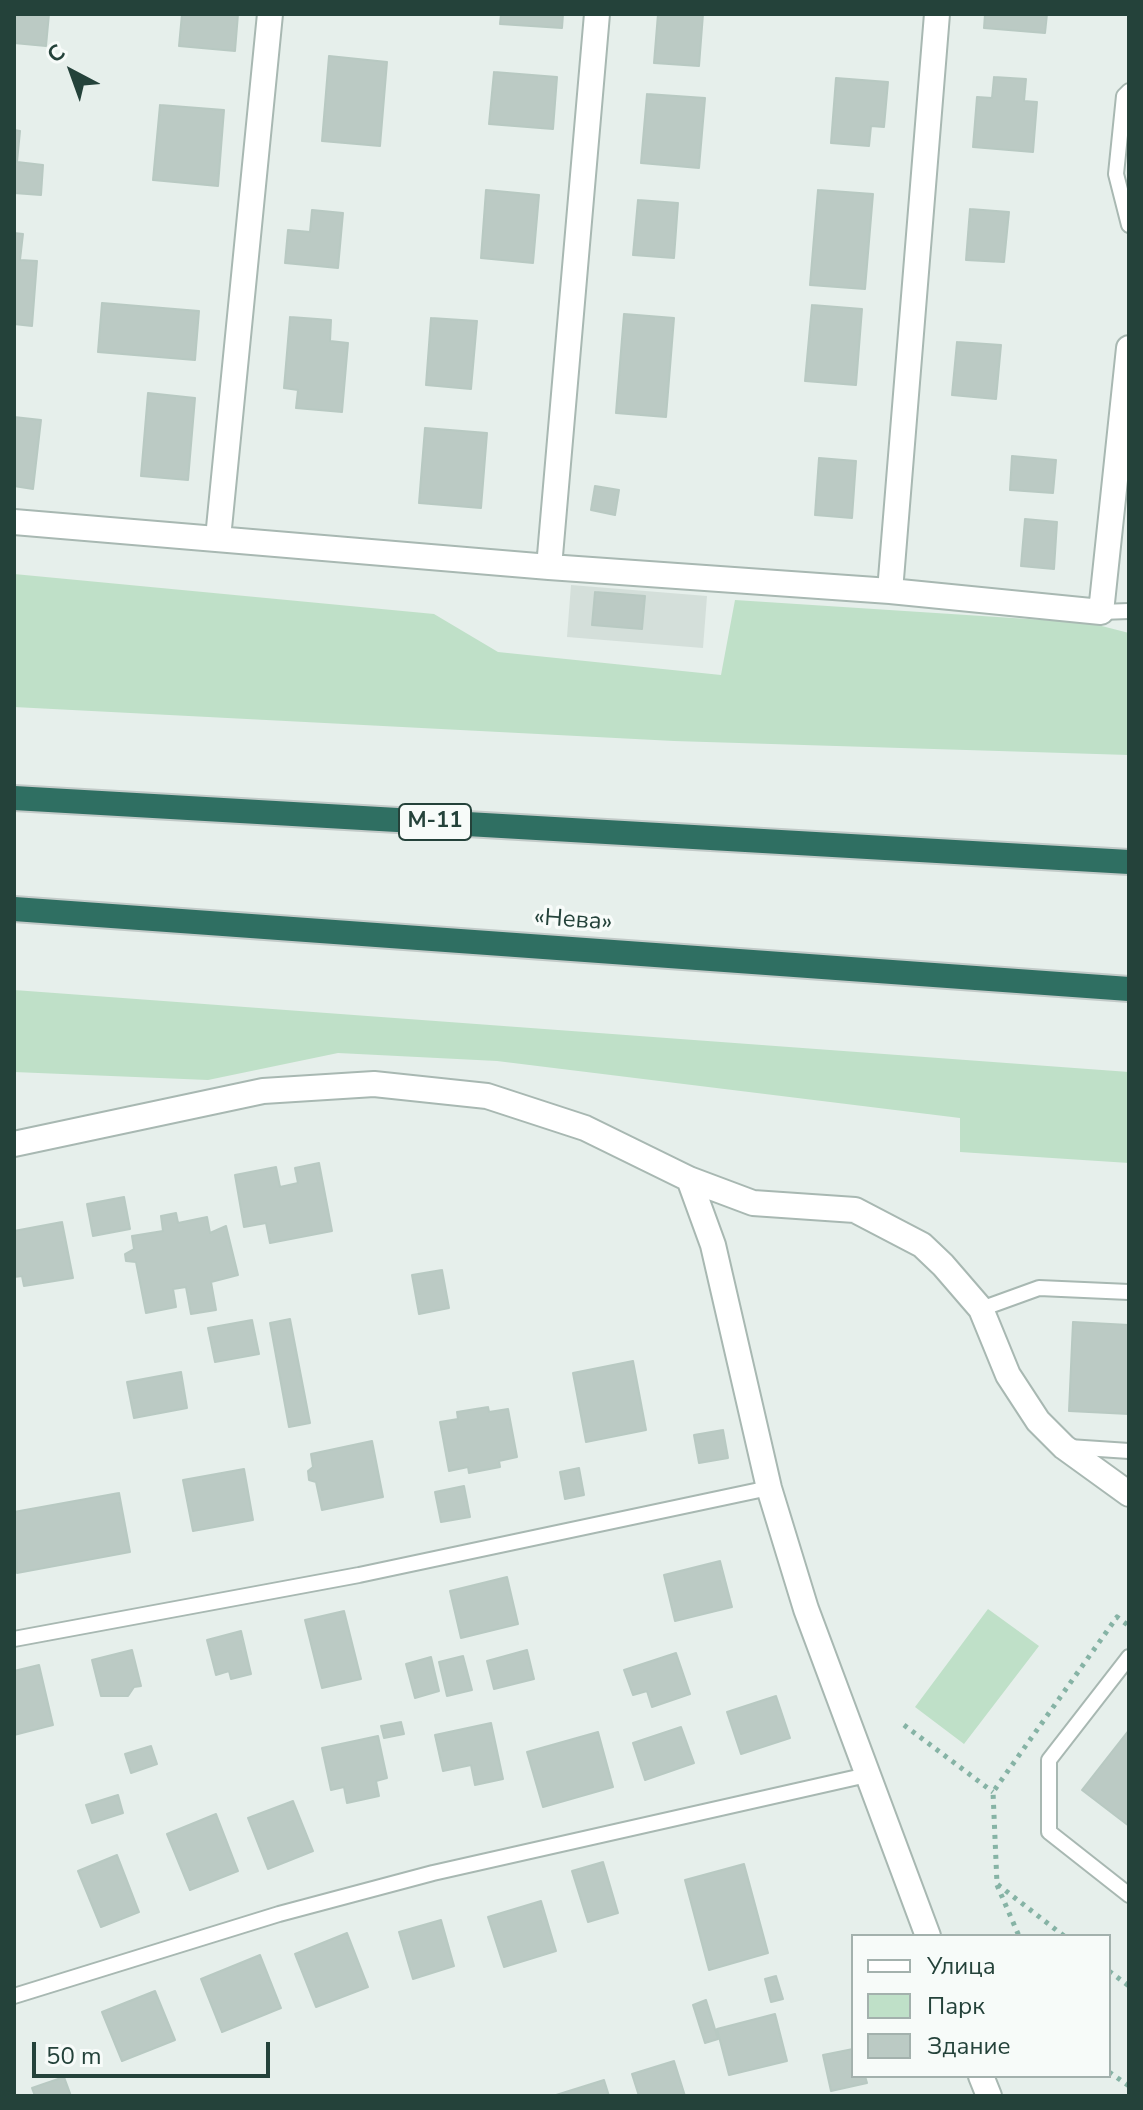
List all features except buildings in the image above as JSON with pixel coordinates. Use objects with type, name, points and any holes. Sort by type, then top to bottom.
[{"type":"highway","name":"М-11","points":[[14,798],[1129,862]]},
{"type":"highway","name":"«Нева»","points":[[14,909],[1129,989]]},
{"type":"street","points":[[218,538],[270,14]]},
{"type":"street","points":[[549,567],[597,14]]},
{"type":"street","points":[[890,591],[937,14]]},
{"type":"street","points":[[14,522],[549,567],[890,591],[1101,612],[1125,409],[1129,348]]},
{"type":"street","points":[[14,1144],[263,1091],[374,1084],[487,1096],[585,1128],[689,1179],[753,1203],[855,1210],[887,1224],[922,1245],[981,1309],[1008,1375],[1038,1421],[1064,1447],[1129,1494]]},
{"type":"street","points":[[689,1179],[713,1245],[769,1488],[806,1609],[927,1934]]},
{"type":"lane","points":[[1129,91],[1124,96],[1116,174],[1129,225]]},
{"type":"lane","points":[[1101,612],[1129,611]]},
{"type":"lane","points":[[981,1309],[1039,1288],[1129,1292]]},
{"type":"lane","points":[[1064,1447],[1129,1451]]},
{"type":"lane","points":[[14,1639],[359,1575],[769,1488]]},
{"type":"lane","points":[[1129,1657],[1049,1760],[1049,1832],[1129,1895]]},
{"type":"lane","points":[[14,1996],[279,1914],[433,1873],[867,1775]]},
{"type":"path","points":[[904,1725],[993,1792]]},
{"type":"path","points":[[997,1884],[1018,1934]]},
{"type":"path","points":[[1111,1972],[1129,1986]]},
{"type":"path","points":[[1111,2073],[1129,2086]]},
{"type":"shaded area","points":[[571,585],[707,596],[703,648],[567,637]]},
{"type":"green space","points":[[14,574],[434,614],[498,652],[721,675],[735,600],[1090,623],[1129,633],[1129,755],[674,741],[14,707]]},
{"type":"green space","points":[[14,990],[1129,1072],[1129,1163],[960,1152],[960,1118],[497,1061],[338,1053],[208,1080],[14,1072]]},
{"type":"green space","points":[[988,1609],[1039,1646],[964,1744],[915,1707]]}]
